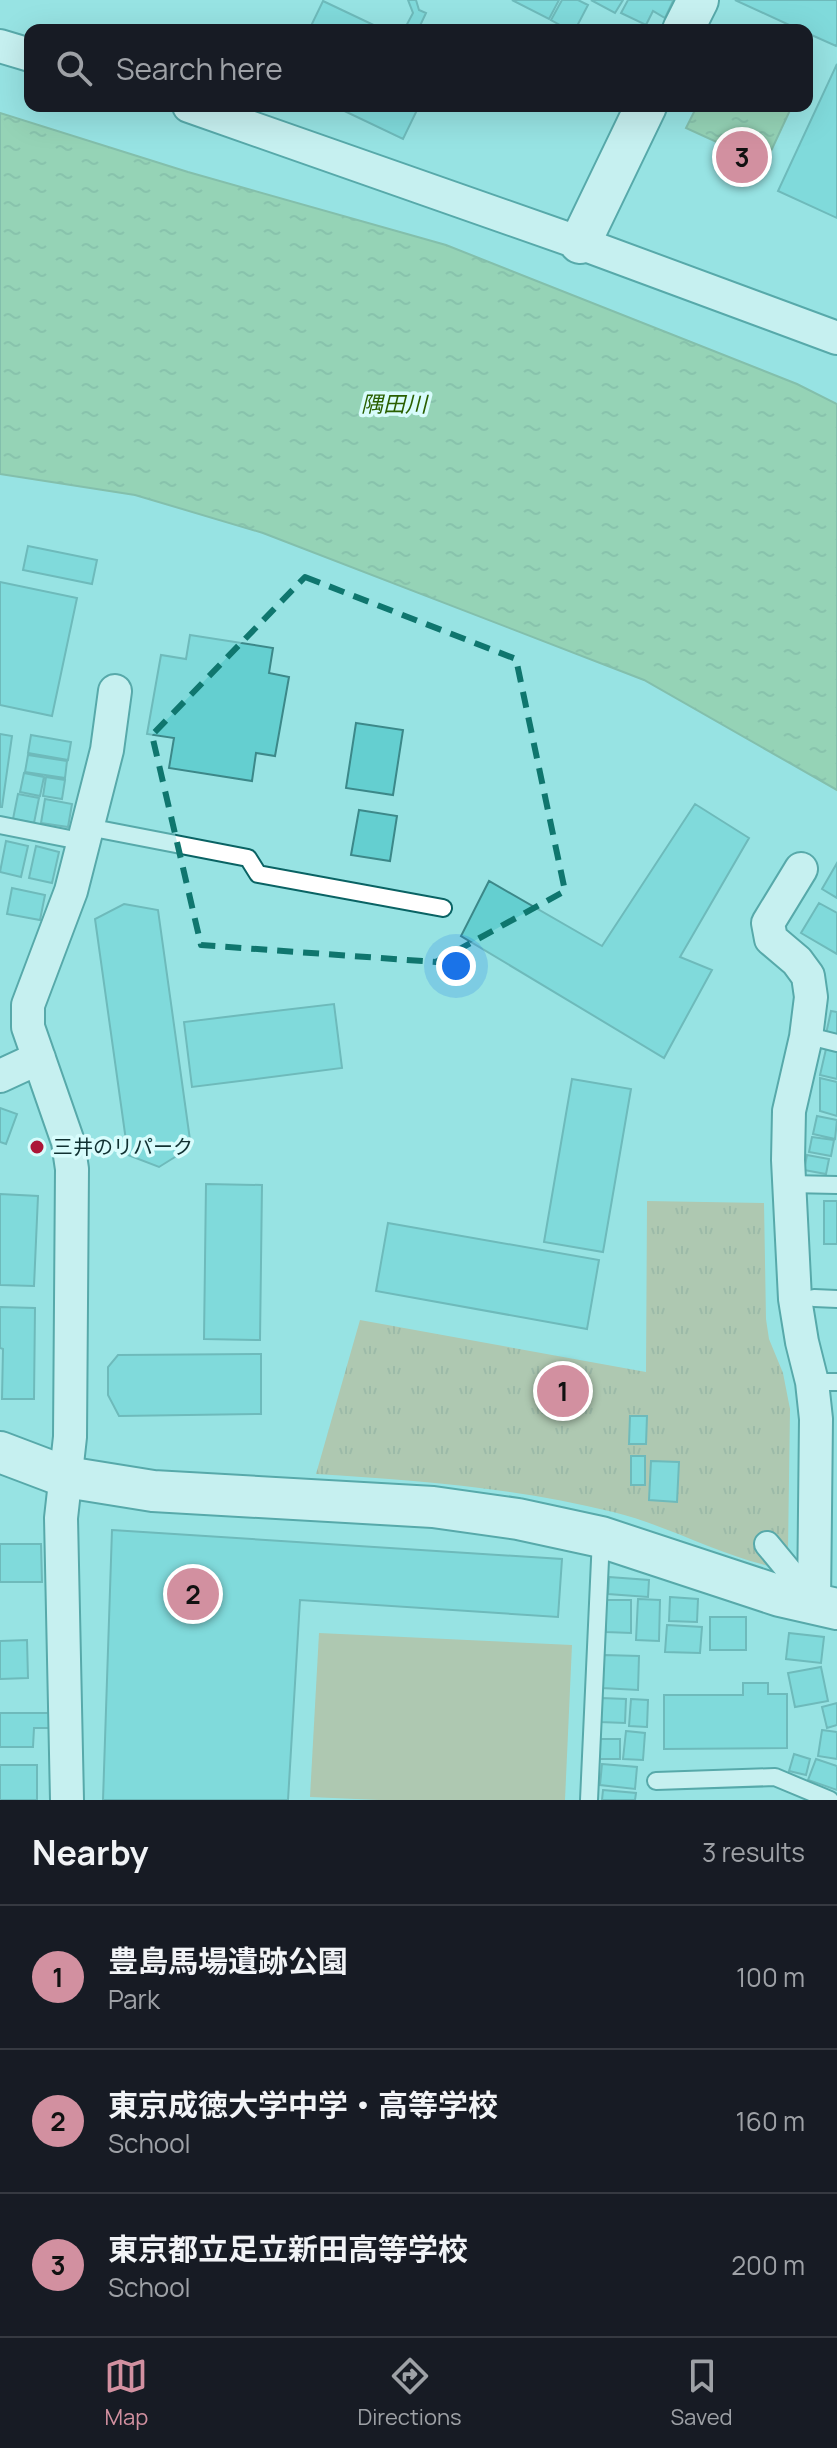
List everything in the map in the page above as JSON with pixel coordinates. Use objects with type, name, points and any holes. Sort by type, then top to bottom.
[{"type":"street","points":[[686,24],[698,0]]},
{"type":"street","points":[[0,46],[24,53]]},
{"type":"street","points":[[206,112],[580,243],[837,338]]},
{"type":"street","points":[[580,243],[643,112]]},
{"type":"street","points":[[67,1800],[61,1518],[70,1437],[72,1169],[68,1142],[28,1027],[28,1005],[71,891],[107,750],[115,691]]},
{"type":"street","points":[[0,1452],[66,1477],[153,1491],[461,1510],[518,1519],[601,1537],[755,1588],[826,1607],[817,1458],[824,1382],[802,1342],[795,1299],[789,1184],[789,1111],[811,997],[808,976],[797,961],[771,939],[768,923],[801,869]]},
{"type":"street","points":[[0,1076],[39,1058]]},
{"type":"street","points":[[767,1544],[791,1573]]},
{"type":"lane","points":[[0,825],[86,834],[248,858],[258,874],[443,908]]},
{"type":"lane","points":[[817,1038],[837,1043]]},
{"type":"lane","points":[[789,1184],[837,1185]]},
{"type":"lane","points":[[814,1298],[837,1299]]},
{"type":"lane","points":[[589,1800],[601,1537]]},
{"type":"lane","points":[[656,1781],[775,1777],[830,1800]]},
{"type":"highlighted area","points":[[305,577],[516,659],[565,891],[436,962],[201,945],[152,735]]},
{"type":"green space","points":[[647,1201],[764,1203],[766,1319],[769,1339],[783,1373],[790,1409],[788,1551],[775,1557],[769,1566],[652,1524],[576,1504],[465,1486],[316,1474],[360,1320],[646,1372]]},
{"type":"green space","points":[[319,1633],[572,1645],[565,1800],[310,1797]]},
{"type":"water","points":[[694,112],[789,112],[765,164],[686,128]]},
{"type":"water","name":"隅田川","points":[[0,113],[188,172],[446,245],[797,384],[837,404],[837,790],[644,680],[263,533],[135,495],[0,474]]},
{"type":"building","points":[[408,0],[416,0],[419,10],[426,13],[421,24],[407,24],[413,13]]},
{"type":"building","points":[[512,0],[559,0],[549,19]]},
{"type":"building","points":[[562,0],[578,0],[588,5],[578,24],[558,24],[551,20]]},
{"type":"building","points":[[591,0],[623,0],[615,13]]},
{"type":"building","points":[[628,0],[673,1],[665,18],[653,11],[646,24],[621,13]]},
{"type":"building","points":[[735,0],[837,0],[836,46],[813,36],[813,24],[787,24]]},
{"type":"building","points":[[323,1],[372,24],[312,24]]},
{"type":"building","points":[[837,64],[837,218],[778,191]]},
{"type":"building","points":[[347,112],[416,112],[403,139]]},
{"type":"building","points":[[28,546],[97,560],[92,584],[23,570]]},
{"type":"building","points":[[0,582],[77,598],[52,716],[0,705]]},
{"type":"building","points":[[190,635],[273,648],[269,673],[289,677],[275,756],[256,753],[252,781],[169,768],[174,738],[147,734],[161,655],[186,659]]},
{"type":"building","points":[[356,723],[403,730],[393,795],[346,788]]},
{"type":"building","points":[[0,734],[12,736],[2,807],[0,807]]},
{"type":"building","points":[[31,735],[71,742],[68,760],[28,753]]},
{"type":"building","points":[[28,755],[67,761],[65,778],[25,772]]},
{"type":"building","points":[[24,773],[44,777],[40,796],[20,792]]},
{"type":"building","points":[[46,777],[65,780],[62,799],[43,796]]},
{"type":"building","points":[[18,794],[39,798],[34,823],[13,819]]},
{"type":"building","points":[[45,799],[72,804],[68,827],[41,823]]},
{"type":"building","points":[[695,804],[749,838],[680,957],[712,970],[664,1058],[461,936],[489,881],[602,946]]},
{"type":"building","points":[[359,810],[397,816],[390,861],[351,855]]},
{"type":"building","points":[[6,841],[28,846],[21,877],[0,872]]},
{"type":"building","points":[[36,846],[59,852],[52,883],[29,878]]},
{"type":"building","points":[[837,863],[837,898],[822,889]]},
{"type":"building","points":[[12,888],[45,895],[40,920],[7,914]]},
{"type":"building","points":[[819,903],[837,913],[837,954],[801,933]]},
{"type":"building","points":[[124,904],[158,910],[191,1147],[159,1167],[128,1155],[95,919]]},
{"type":"building","points":[[334,1004],[342,1068],[192,1087],[184,1022]]},
{"type":"building","points":[[831,1011],[837,1012],[837,1036],[826,1034]]},
{"type":"building","points":[[826,1049],[837,1051],[837,1079],[820,1075]]},
{"type":"building","points":[[820,1078],[837,1082],[837,1116],[820,1111]]},
{"type":"building","points":[[572,1079],[631,1089],[603,1252],[544,1242]]},
{"type":"building","points":[[0,1108],[17,1114],[6,1144],[0,1142]]},
{"type":"building","points":[[817,1116],[837,1120],[835,1139],[813,1134]]},
{"type":"building","points":[[812,1137],[834,1140],[831,1156],[809,1152]]},
{"type":"building","points":[[807,1155],[829,1159],[826,1174],[804,1170]]},
{"type":"building","points":[[206,1184],[262,1185],[260,1340],[204,1339]]},
{"type":"building","points":[[0,1194],[38,1196],[34,1286],[0,1285]]},
{"type":"building","points":[[824,1201],[837,1201],[837,1244],[824,1244]]},
{"type":"building","points":[[388,1223],[599,1260],[587,1329],[376,1291]]},
{"type":"building","points":[[0,1307],[35,1308],[34,1399],[2,1399]]},
{"type":"building","points":[[261,1354],[261,1414],[119,1416],[108,1395],[108,1367],[118,1355]]},
{"type":"building","points":[[630,1416],[647,1416],[646,1444],[629,1444]]},
{"type":"building","points":[[631,1456],[645,1456],[645,1485],[631,1485]]},
{"type":"building","points":[[651,1461],[679,1462],[677,1502],[649,1500]]},
{"type":"building","points":[[112,1530],[562,1559],[558,1617],[300,1600],[288,1800],[103,1800]]},
{"type":"building","points":[[0,1544],[41,1544],[42,1582],[0,1582]]},
{"type":"building","points":[[609,1577],[649,1580],[648,1597],[608,1594]]},
{"type":"building","points":[[670,1597],[698,1599],[697,1622],[669,1621]]},
{"type":"building","points":[[638,1599],[660,1600],[659,1641],[636,1640]]},
{"type":"building","points":[[606,1600],[631,1600],[631,1633],[606,1632]]},
{"type":"building","points":[[710,1617],[746,1617],[746,1650],[710,1650]]},
{"type":"building","points":[[667,1625],[702,1627],[700,1653],[665,1652]]},
{"type":"building","points":[[789,1633],[824,1637],[821,1663],[786,1659]]},
{"type":"building","points":[[27,1640],[28,1678],[0,1679],[0,1641]]},
{"type":"building","points":[[604,1655],[639,1656],[638,1690],[602,1688]]},
{"type":"building","points":[[821,1667],[828,1701],[795,1707],[788,1673]]},
{"type":"building","points":[[743,1683],[768,1683],[768,1694],[787,1694],[787,1748],[664,1749],[664,1695],[743,1695]]},
{"type":"building","points":[[601,1698],[626,1699],[625,1723],[600,1722]]},
{"type":"building","points":[[631,1699],[648,1700],[647,1727],[629,1726]]},
{"type":"building","points":[[837,1703],[837,1725],[827,1728],[822,1707]]},
{"type":"building","points":[[0,1713],[52,1713],[52,1728],[34,1728],[33,1747],[0,1747]]},
{"type":"building","points":[[822,1730],[837,1732],[837,1759],[818,1756]]},
{"type":"building","points":[[626,1731],[645,1733],[643,1760],[623,1759]]},
{"type":"building","points":[[597,1739],[620,1739],[620,1759],[598,1759]]},
{"type":"building","points":[[794,1754],[810,1759],[806,1775],[789,1771]]},
{"type":"building","points":[[816,1759],[837,1766],[837,1790],[808,1780]]},
{"type":"building","points":[[602,1764],[637,1767],[635,1789],[600,1785]]},
{"type":"building","points":[[0,1765],[37,1765],[37,1800],[0,1800]]},
{"type":"building","points":[[603,1790],[636,1793],[635,1800],[602,1800]]},
{"type":"place","name":"東京都立足立新田高等学校","points":[[742,157]]},
{"type":"place","name":"三井のリパーク","points":[[37,1147]]},
{"type":"place","name":"豊島馬場遺跡公園","points":[[563,1391]]},
{"type":"place","name":"東京成徳大学中学・高等学校","points":[[193,1594]]}]
